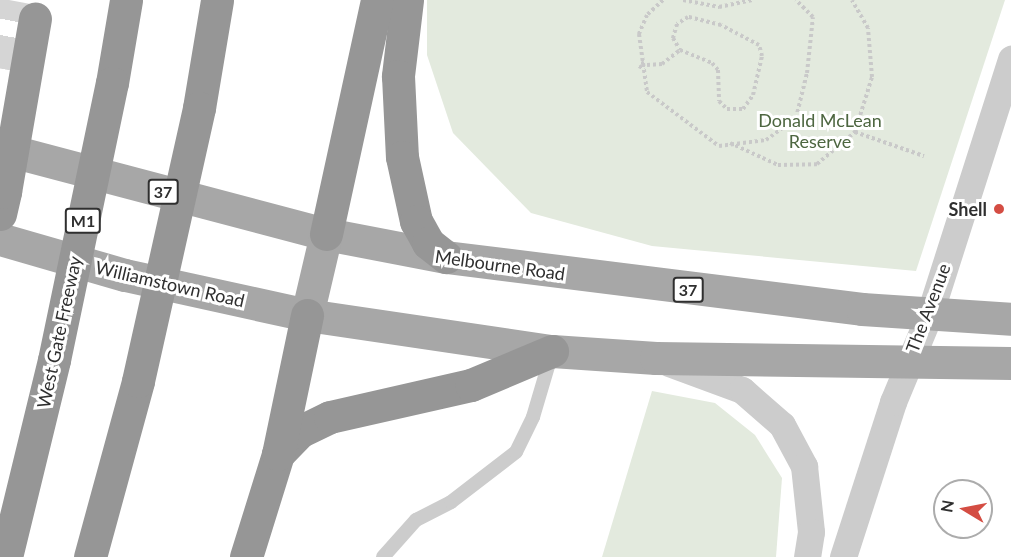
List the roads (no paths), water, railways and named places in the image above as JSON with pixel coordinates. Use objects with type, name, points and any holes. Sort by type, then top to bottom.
[{"type":"highway","name":"West Gate Freeway","points":[[6,557],[54,360],[126,0]]},
{"type":"highway","points":[[90,557],[138,381],[198,108],[217,0]]},
{"type":"highway","points":[[326,234],[377,0]]},
{"type":"highway","points":[[407,0],[398,76],[402,157],[416,221],[428,243],[446,258]]},
{"type":"highway","points":[[2,204],[36,9]]},
{"type":"highway","points":[[246,557],[278,454],[307,315]]},
{"type":"highway","points":[[278,454],[299,432],[330,417],[471,385],[552,351]]},
{"type":"main road","name":"Melbourne Road","points":[[0,148],[326,234],[446,258],[743,296],[1011,319]]},
{"type":"main road","points":[[326,234],[307,315],[552,351],[656,358],[1011,363]]},
{"type":"main road","name":"Williamstown Road","points":[[0,239],[125,275],[307,315]]},
{"type":"street","name":"The Avenue","points":[[843,557],[908,361],[930,313],[1011,59]]},
{"type":"street","points":[[656,358],[742,390],[782,425],[804,466],[811,532],[807,557]]},
{"type":"lane","points":[[383,557],[416,520],[451,502],[516,452],[533,417],[552,351]]},
{"type":"tunnel","points":[[0,68],[13,0]]},
{"type":"place","name":"Shell","points":[[999,209]]},
{"type":"park label","name":"Donald McLean Reserve","points":[[820,131]]}]
